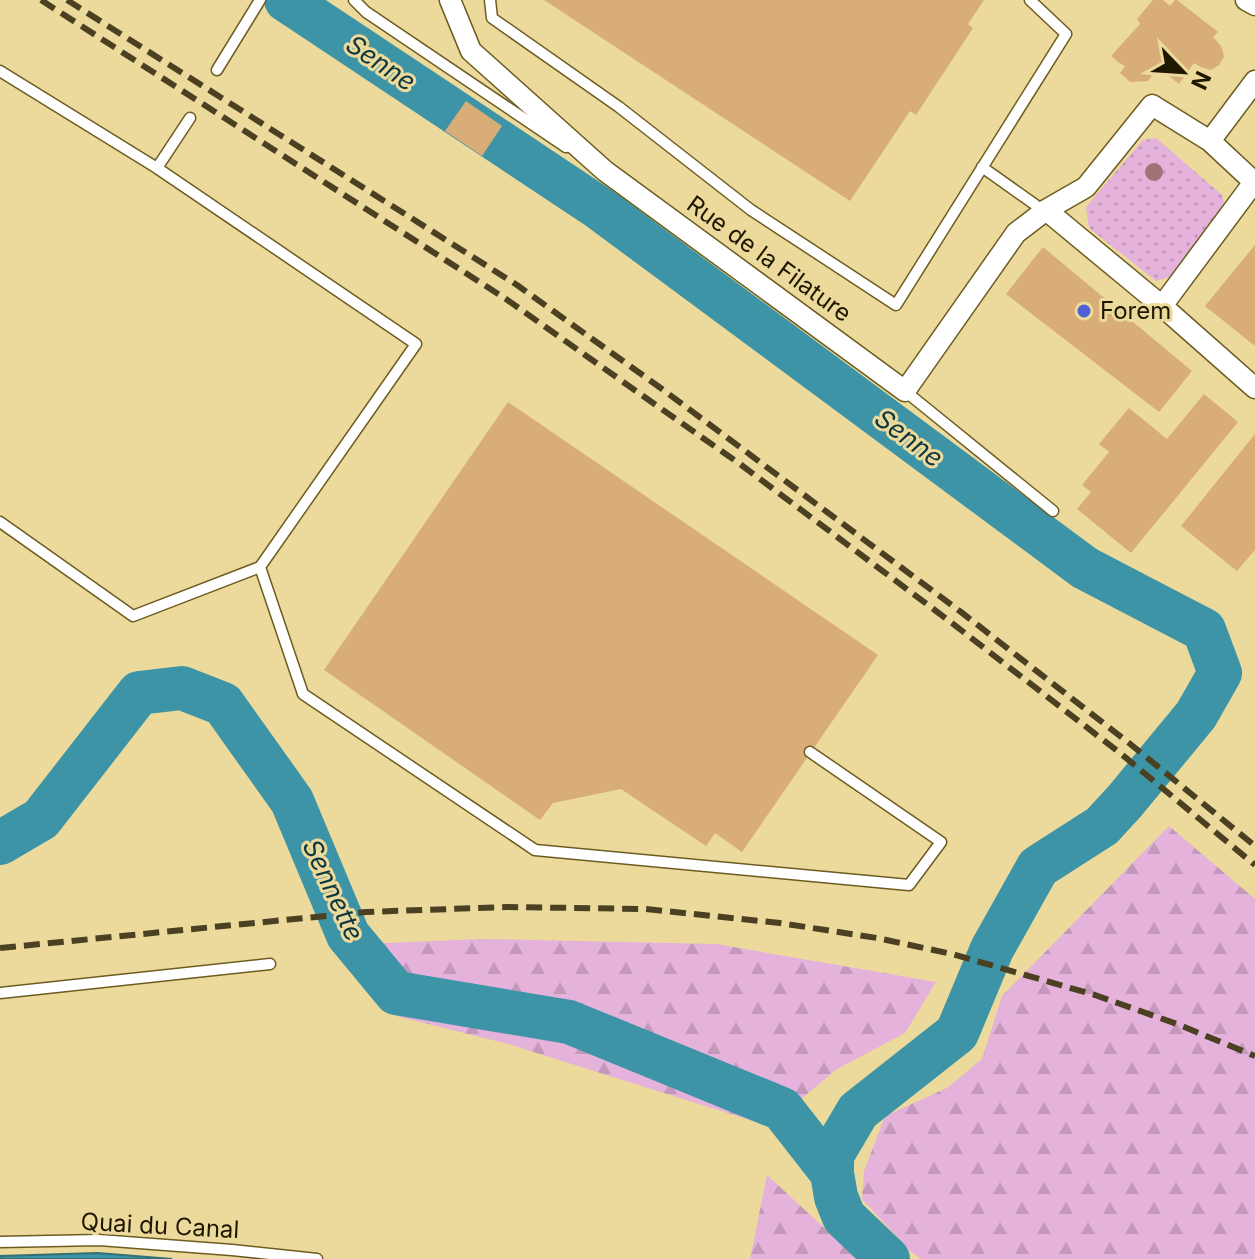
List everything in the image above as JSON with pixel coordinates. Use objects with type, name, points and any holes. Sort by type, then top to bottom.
[{"type":"street","name":"Rue de la Filature","points":[[450,0],[471,51],[605,171],[905,391]]},
{"type":"street","points":[[1246,0],[1255,5]]},
{"type":"street","points":[[1210,141],[1255,81]]},
{"type":"street","points":[[905,391],[1016,233],[1045,211],[1086,187],[1152,105],[1210,141],[1254,182],[1162,306]]},
{"type":"street","points":[[1045,211],[1162,306],[1255,388]]},
{"type":"lane","points":[[354,0],[366,12],[605,171]]},
{"type":"lane","points":[[490,0],[492,18],[619,107],[751,210],[896,305],[1066,34],[1030,0]]},
{"type":"lane","points":[[217,70],[258,2]]},
{"type":"lane","points":[[0,71],[157,168],[416,344],[260,567],[133,616],[0,522]]},
{"type":"lane","points":[[157,168],[190,118]]},
{"type":"lane","points":[[982,167],[1045,211]]},
{"type":"lane","points":[[905,391],[1053,511]]},
{"type":"lane","points":[[260,567],[303,694],[535,850],[909,885],[941,842],[810,752]]},
{"type":"lane","points":[[0,993],[270,964]]},
{"type":"lane","name":"Quai du Canal","points":[[0,1242],[99,1240],[317,1259]]},
{"type":"green space","points":[[1156,138],[1222,195],[1225,208],[1173,276],[1156,281],[1089,228],[1086,207],[1143,140]]},
{"type":"green space","points":[[1169,826],[1255,899],[1255,1259],[921,1259],[862,1199],[864,1171],[885,1116],[947,1088],[982,1059],[1002,996]]},
{"type":"green space","points":[[481,939],[716,944],[936,982],[905,1033],[837,1069],[769,1126],[508,1044],[396,1016],[338,945]]},
{"type":"green space","points":[[767,1175],[858,1259],[750,1259]]},
{"type":"water","points":[[98,1253],[172,1259],[0,1259],[0,1256]]},
{"type":"building","points":[[544,0],[984,0],[968,24],[973,28],[916,115],[910,111],[850,201]]},
{"type":"building","points":[[1153,0],[1163,0],[1170,6],[1177,0],[1218,32],[1213,37],[1221,46],[1224,57],[1219,65],[1211,70],[1194,63],[1179,84],[1158,67],[1148,81],[1130,82],[1120,73],[1125,66],[1111,56],[1140,24],[1137,19]]},
{"type":"building","points":[[466,101],[502,126],[482,156],[445,131]]},
{"type":"building","points":[[1255,245],[1255,346],[1205,306]]},
{"type":"building","points":[[1043,247],[1192,371],[1159,412],[1006,294]]},
{"type":"building","points":[[1204,394],[1238,422],[1131,553],[1077,509],[1091,492],[1082,485],[1109,452],[1099,444],[1129,408],[1167,439]]},
{"type":"building","points":[[508,402],[878,655],[742,852],[715,833],[706,846],[621,789],[553,803],[540,820],[324,670]]},
{"type":"building","points":[[1255,434],[1255,550],[1237,571],[1181,526]]},
{"type":"waterway","name":"Senne","points":[[286,0],[599,208],[1085,568],[1204,630],[1220,673],[1196,715],[1102,826],[1038,867],[992,949],[957,1033],[858,1111],[832,1155],[836,1197],[844,1217],[888,1259]]},
{"type":"waterway","name":"Sennette","points":[[0,843],[41,819],[139,693],[182,688],[223,704],[292,801],[348,935],[396,993],[569,1022],[782,1109],[832,1173]]},
{"type":"railway","points":[[41,0],[506,299],[740,464],[1120,753],[1255,865]]},
{"type":"railway","points":[[67,0],[517,285],[961,612],[1255,846]]},
{"type":"railway","points":[[0,948],[366,912],[506,907],[646,909],[780,923],[877,938],[952,954],[1095,995],[1255,1056]]},
{"type":"place","name":"Forem","points":[[1084,311]]}]
